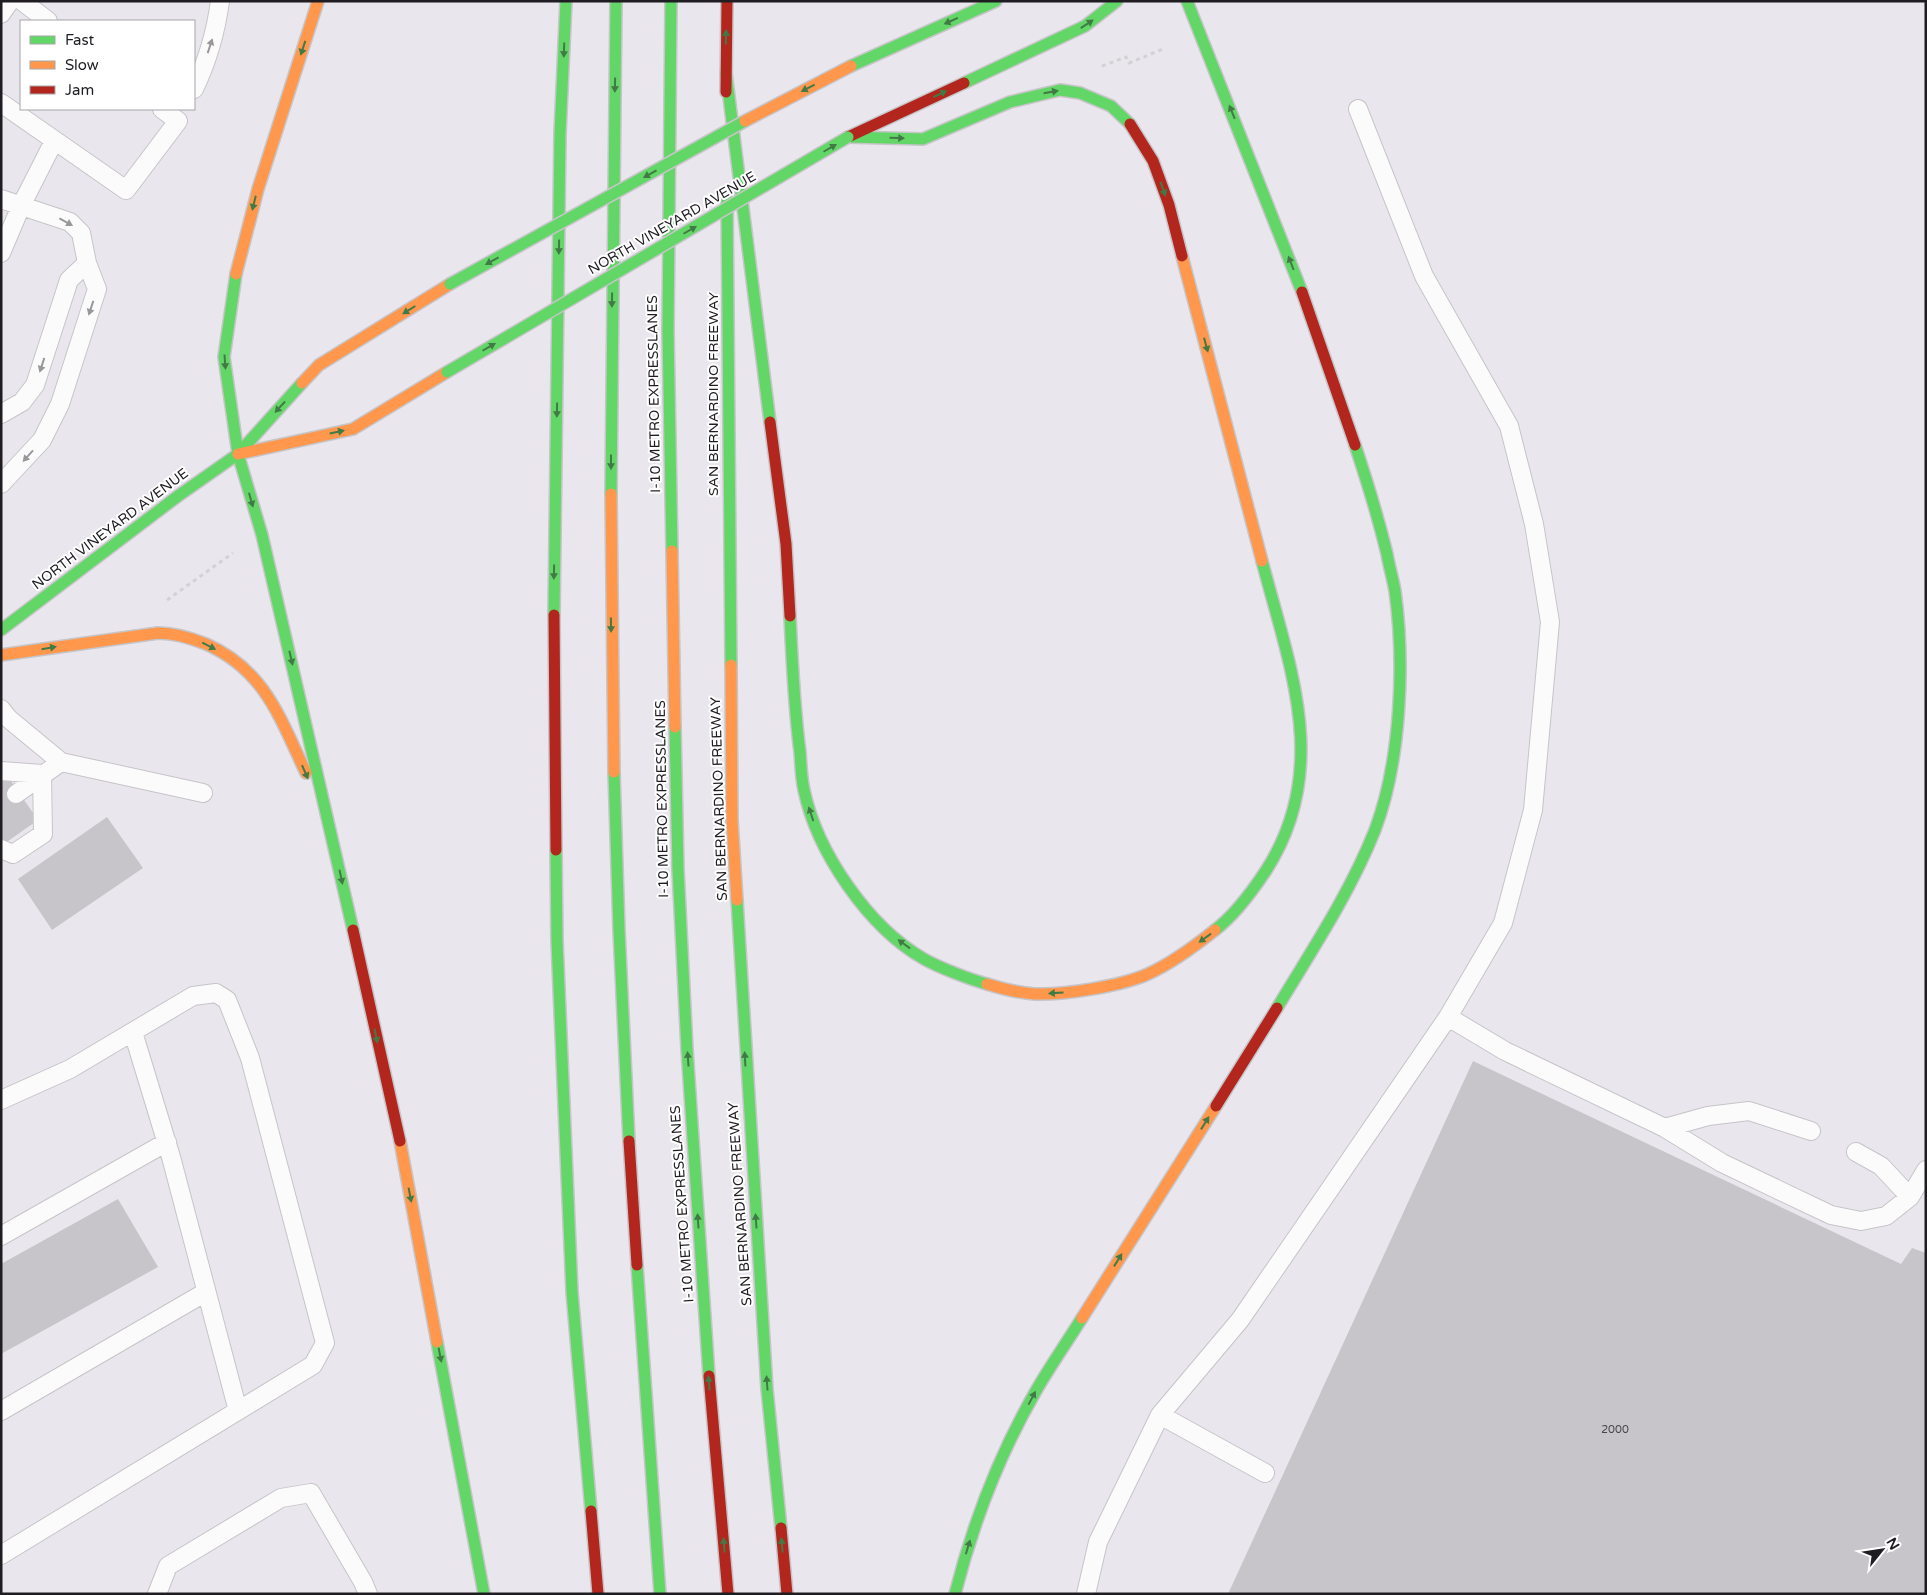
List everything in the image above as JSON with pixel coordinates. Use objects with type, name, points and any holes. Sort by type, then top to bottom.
[{"type":"main road","points":[[318,1],[258,189],[235,279],[224,357],[238,454],[262,535],[331,830],[399,1138],[484,1594]]},
{"type":"main road","points":[[566,1],[560,134],[553,681],[557,931],[572,1292],[598,1594]]},
{"type":"main road","points":[[616,1],[611,593],[618,930],[637,1287],[660,1594]]},
{"type":"main road","name":"I-10 METRO EXPRESSLANES","points":[[671,1],[668,331],[678,869],[687,1048],[707,1354],[728,1594]]},
{"type":"main road","points":[[727,1],[727,171]]},
{"type":"main road","name":"NORTH VINEYARD AVENUE","points":[[1,630],[178,496],[238,454],[319,365],[450,284],[765,110],[852,66],[996,1]]},
{"type":"main road","name":"NORTH VINEYARD AVENUE","points":[[238,454],[353,429],[848,137],[1085,26],[1117,1]]},
{"type":"main road","points":[[955,1594],[972,1533],[986,1493],[1006,1448],[1037,1389],[1269,1021],[1344,897],[1375,829],[1387,787],[1394,742],[1400,680],[1399,638],[1395,590],[1378,518],[1348,422],[1308,309],[1187,1]]},
{"type":"main road","points":[[726,73],[786,544],[796,713],[804,790],[821,841],[829,858],[852,892],[876,920],[898,940],[924,959],[939,966],[982,983],[1006,990],[1035,994],[1061,993],[1131,980],[1148,974],[1191,949],[1222,925],[1241,905],[1274,858],[1286,835],[1298,796],[1301,772],[1300,719],[1296,688],[1169,204],[1153,162],[1133,127],[1111,106],[1080,93],[1060,90],[1010,102],[924,139],[848,137]]},
{"type":"main road","name":"SAN BERNARDINO FREEWAY","points":[[727,190],[732,820],[767,1390],[787,1594]]},
{"type":"main road","points":[[1,655],[89,640],[165,633],[200,642],[223,654],[250,673],[266,693],[282,721],[331,830]]},
{"type":"lane","points":[[1,14],[10,1]]},
{"type":"lane","points":[[22,1],[47,20]]},
{"type":"lane","points":[[195,87],[217,24],[220,1]]},
{"type":"lane","points":[[1,103],[126,190],[181,115],[165,110]]},
{"type":"lane","points":[[1086,1594],[1098,1542],[1160,1414],[1240,1320],[1448,1017],[1503,923],[1533,810],[1550,622],[1534,524],[1509,426],[1424,276],[1358,109]]},
{"type":"lane","points":[[1,253],[20,206],[54,141]]},
{"type":"lane","points":[[1,199],[70,222],[81,233],[87,263],[97,289],[60,404],[42,440],[1,484]]},
{"type":"lane","points":[[1,414],[22,402],[36,384],[69,280],[87,263]]},
{"type":"lane","points":[[1,709],[9,719],[60,762],[202,793]]},
{"type":"lane","points":[[16,794],[60,762]]},
{"type":"lane","points":[[1,771],[42,774]]},
{"type":"lane","points":[[1,849],[12,854],[44,834],[42,774]]},
{"type":"lane","points":[[1,1100],[70,1069],[193,996],[216,993],[227,1000],[250,1058],[325,1343],[313,1365],[1,1555]]},
{"type":"lane","points":[[1448,1017],[1505,1051],[1665,1128],[1722,1163],[1831,1215],[1860,1221],[1886,1216],[1910,1198],[1926,1170]]},
{"type":"lane","points":[[133,1032],[167,1142],[238,1411]]},
{"type":"lane","points":[[1665,1128],[1708,1116],[1748,1112],[1811,1131]]},
{"type":"lane","points":[[1,1236],[167,1142]]},
{"type":"lane","points":[[1856,1152],[1881,1166],[1910,1198]]},
{"type":"lane","points":[[1,1411],[206,1292]]},
{"type":"lane","points":[[1160,1414],[1265,1473]]},
{"type":"lane","points":[[157,1594],[168,1566],[281,1498],[310,1493],[363,1582],[368,1594]]},
{"type":"path","points":[[1097,69],[1126,56],[1129,63],[1164,49]]},
{"type":"path","points":[[162,603],[240,548]]},
{"type":"building","points":[[1,767],[38,820],[1,846]]},
{"type":"building","points":[[107,817],[143,868],[52,930],[18,879]]},
{"type":"building","points":[[1473,1061],[1901,1264],[1912,1248],[1926,1253],[1926,1594],[1228,1594]]},
{"type":"building","points":[[118,1199],[158,1267],[1,1354],[1,1264]]},
{"type":"traffic: fast","points":[[554,615],[560,134],[566,1]]},
{"type":"traffic: fast","points":[[611,494],[616,1]]},
{"type":"traffic: fast","points":[[671,1],[668,331],[672,551]]},
{"type":"traffic: fast","points":[[851,66],[996,1]]},
{"type":"traffic: fast","points":[[964,83],[1085,26],[1117,1]]},
{"type":"traffic: fast","points":[[1187,1],[1302,292]]},
{"type":"traffic: fast","points":[[726,73],[770,422]]},
{"type":"traffic: fast","points":[[848,137],[923,139],[1010,102],[1060,90],[1080,93],[1111,106],[1130,124]]},
{"type":"traffic: fast","points":[[450,284],[745,121]]},
{"type":"traffic: fast","points":[[447,372],[848,137]]},
{"type":"traffic: fast","points":[[727,200],[731,665]]},
{"type":"traffic: fast","points":[[236,274],[224,357],[238,454],[262,535],[353,930]]},
{"type":"traffic: fast","points":[[1,630],[178,496],[238,454],[302,383]]},
{"type":"traffic: fast","points":[[1277,1008],[1330,921],[1365,853],[1384,803],[1395,743],[1400,680],[1400,649],[1395,591],[1380,526],[1355,445]]},
{"type":"traffic: fast","points":[[1215,930],[1242,903],[1265,872],[1285,834],[1297,795],[1301,757],[1299,718],[1284,640],[1262,561]]},
{"type":"traffic: fast","points":[[790,616],[795,701],[803,785],[820,838],[848,886],[883,928],[924,959],[987,984]]},
{"type":"traffic: fast","points":[[675,727],[678,869],[687,1049],[709,1376]]},
{"type":"traffic: fast","points":[[614,772],[629,1141]]},
{"type":"traffic: fast","points":[[556,850],[557,941],[572,1292],[591,1511]]},
{"type":"traffic: fast","points":[[737,900],[767,1389],[781,1528]]},
{"type":"traffic: fast","points":[[637,1265],[660,1594]]},
{"type":"traffic: fast","points":[[955,1594],[979,1515],[1011,1438],[1037,1389],[1082,1318]]},
{"type":"traffic: fast","points":[[437,1342],[484,1594]]},
{"type":"traffic: slow","points":[[236,274],[258,189],[318,1]]},
{"type":"traffic: slow","points":[[745,121],[851,66]]},
{"type":"traffic: slow","points":[[1182,256],[1262,561]]},
{"type":"traffic: slow","points":[[302,383],[319,365],[450,284]]},
{"type":"traffic: slow","points":[[238,454],[353,429],[447,372]]},
{"type":"traffic: slow","points":[[611,494],[614,772]]},
{"type":"traffic: slow","points":[[672,551],[675,727]]},
{"type":"traffic: slow","points":[[1,655],[158,633],[182,636],[206,644],[243,667],[257,682],[288,733],[306,773]]},
{"type":"traffic: slow","points":[[731,665],[732,820],[737,900]]},
{"type":"traffic: slow","points":[[987,984],[1035,994],[1062,993],[1108,986],[1157,970],[1183,954],[1215,930]]},
{"type":"traffic: slow","points":[[1082,1318],[1216,1106]]},
{"type":"traffic: slow","points":[[400,1141],[437,1342]]},
{"type":"traffic: jam","points":[[726,92],[727,1]]},
{"type":"traffic: jam","points":[[848,137],[964,83]]},
{"type":"traffic: jam","points":[[1130,124],[1153,161],[1169,205],[1182,256]]},
{"type":"traffic: jam","points":[[1302,292],[1355,445]]},
{"type":"traffic: jam","points":[[770,422],[786,544],[790,616]]},
{"type":"traffic: jam","points":[[554,615],[556,850]]},
{"type":"traffic: jam","points":[[353,930],[400,1141]]},
{"type":"traffic: jam","points":[[1216,1106],[1277,1008]]},
{"type":"traffic: jam","points":[[629,1141],[637,1265]]},
{"type":"traffic: jam","points":[[709,1376],[728,1594]]},
{"type":"traffic: jam","points":[[591,1511],[598,1594]]},
{"type":"traffic: jam","points":[[781,1528],[787,1594]]}]
